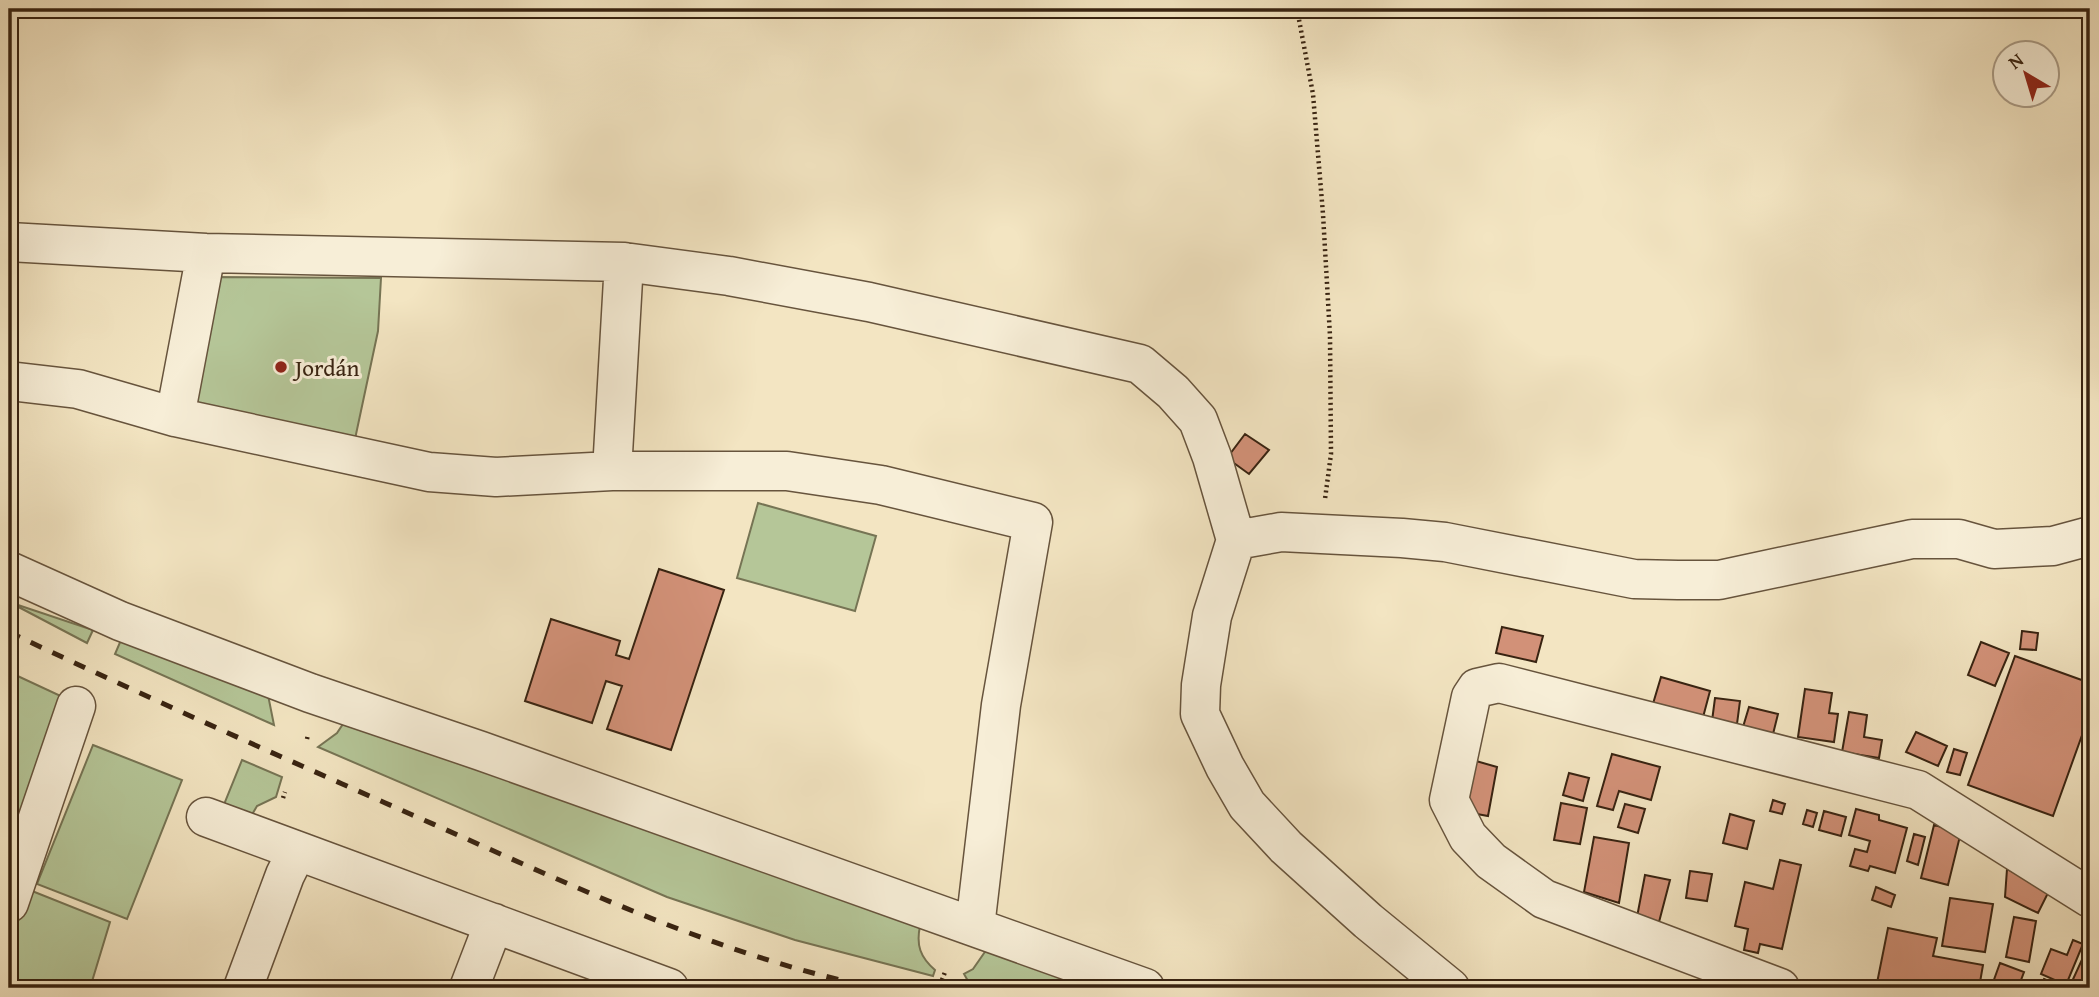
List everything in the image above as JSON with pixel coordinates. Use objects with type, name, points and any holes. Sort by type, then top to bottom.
[{"type":"street","points":[[9,242],[206,253],[624,262],[729,276],[869,302],[1140,364],[1173,391],[1198,420],[1212,457],[1236,540],[1212,616],[1200,714],[1225,767],[1247,805],[1286,847],[1367,921],[1450,988]]},
{"type":"street","points":[[175,417],[206,253]]},
{"type":"street","points":[[612,471],[624,262]]},
{"type":"street","points":[[9,381],[78,389],[175,417],[429,472],[496,477],[612,471],[787,471],[881,485],[1034,522],[1002,705],[975,927]]},
{"type":"street","points":[[1236,540],[1281,532],[1445,542],[1633,579],[1719,580],[1912,539],[1959,539],[1994,549],[2053,546],[2090,536]]},
{"type":"street","points":[[9,571],[120,621],[310,692],[1145,988]]},
{"type":"street","points":[[1780,988],[1544,899],[1492,861],[1468,837],[1448,800],[1471,697],[1478,688],[1499,684],[1918,790],[2090,898]]},
{"type":"street","points":[[9,903],[76,706]]},
{"type":"street","points":[[206,817],[669,988]]},
{"type":"street","points":[[243,988],[285,875],[298,851]]},
{"type":"street","points":[[470,988],[494,923]]},
{"type":"path","points":[[1297,9],[1313,94],[1330,337],[1331,454],[1327,491],[1315,533]]},
{"type":"path","points":[[942,980],[945,972]]},
{"type":"green space","name":"Jordán","points":[[210,277],[381,278],[378,331],[355,439],[185,404]]},
{"type":"green space","points":[[758,503],[876,536],[855,611],[737,578]]},
{"type":"green space","points":[[9,602],[93,630],[87,643]]},
{"type":"green space","points":[[121,640],[268,695],[274,725],[115,654]]},
{"type":"green space","points":[[9,672],[65,698],[9,858]]},
{"type":"green space","points":[[345,721],[920,926],[920,950],[935,970],[933,976],[795,940],[667,897],[318,747],[337,733]]},
{"type":"green space","points":[[93,745],[182,780],[127,919],[37,884]]},
{"type":"green space","points":[[242,760],[282,777],[276,797],[257,806],[250,818],[223,807]]},
{"type":"green space","points":[[27,889],[110,922],[90,988],[9,988],[9,942]]},
{"type":"green space","points":[[987,949],[1094,988],[999,988],[968,981],[964,974],[973,969]]},
{"type":"building","points":[[1245,434],[1269,450],[1249,474],[1227,458]]},
{"type":"building","points":[[659,569],[724,590],[671,750],[607,729],[622,686],[606,681],[592,723],[525,701],[551,619],[620,641],[616,655],[629,659]]},
{"type":"building","points":[[1502,627],[1543,636],[1536,662],[1496,653]]},
{"type":"building","points":[[2022,631],[2038,633],[2036,650],[2020,649]]},
{"type":"building","points":[[1981,642],[2009,653],[1995,686],[1968,675]]},
{"type":"building","points":[[2015,656],[2090,683],[2090,713],[2053,816],[1968,785]]},
{"type":"building","points":[[1661,677],[1710,691],[1702,721],[1652,707]]},
{"type":"building","points":[[1805,689],[1832,693],[1829,713],[1838,714],[1834,742],[1798,737]]},
{"type":"building","points":[[1715,698],[1740,701],[1737,724],[1712,721]]},
{"type":"building","points":[[1749,707],[1778,714],[1773,734],[1743,727]]},
{"type":"building","points":[[1849,712],[1867,715],[1864,737],[1882,740],[1879,758],[1842,752]]},
{"type":"building","points":[[1916,732],[1947,746],[1938,766],[1906,752]]},
{"type":"building","points":[[1954,749],[1967,753],[1960,775],[1947,772]]},
{"type":"building","points":[[1612,754],[1660,767],[1651,800],[1619,791],[1613,810],[1597,806]]},
{"type":"building","points":[[1476,761],[1497,767],[1488,816],[1466,812]]},
{"type":"building","points":[[1569,773],[1589,778],[1583,801],[1563,795]]},
{"type":"building","points":[[1773,800],[1785,804],[1782,814],[1770,811]]},
{"type":"building","points":[[1561,803],[1587,808],[1580,844],[1554,840]]},
{"type":"building","points":[[1625,804],[1645,809],[1638,833],[1618,827]]},
{"type":"building","points":[[1856,809],[1879,815],[1879,820],[1907,828],[1895,873],[1870,866],[1868,871],[1850,866],[1855,849],[1867,852],[1870,841],[1849,835]]},
{"type":"building","points":[[1807,810],[1817,813],[1813,827],[1803,824]]},
{"type":"building","points":[[1824,811],[1846,817],[1841,836],[1819,830]]},
{"type":"building","points":[[1730,814],[1754,821],[1747,849],[1723,843]]},
{"type":"building","points":[[1934,825],[1961,832],[1948,885],[1921,878]]},
{"type":"building","points":[[1914,834],[1925,837],[1918,865],[1907,861]]},
{"type":"building","points":[[1594,837],[1629,843],[1619,903],[1584,892]]},
{"type":"building","points":[[1780,860],[1801,865],[1782,949],[1760,944],[1758,953],[1744,950],[1748,929],[1735,926],[1745,882],[1773,889]]},
{"type":"building","points":[[2007,869],[2050,889],[2038,913],[2005,897]]},
{"type":"building","points":[[1690,871],[1712,874],[1707,901],[1686,898]]},
{"type":"building","points":[[1645,875],[1670,880],[1659,922],[1637,917]]},
{"type":"building","points":[[1876,887],[1895,895],[1891,907],[1872,900]]},
{"type":"building","points":[[1950,898],[1993,904],[1985,952],[1942,946]]},
{"type":"building","points":[[2014,917],[2036,921],[2029,962],[2006,957]]},
{"type":"building","points":[[1888,928],[1937,938],[1933,956],[1983,965],[1979,988],[1876,988]]},
{"type":"building","points":[[2073,940],[2083,944],[2066,985],[2041,974],[2051,949],[2067,955]]},
{"type":"building","points":[[2085,953],[2090,955],[2090,988],[2069,988]]},
{"type":"building","points":[[2000,963],[2024,972],[2018,988],[1991,988]]},
{"type":"building","points":[[2044,979],[2063,988],[2040,988]]},
{"type":"railway","points":[[9,632],[225,732],[601,898],[710,941],[765,959],[877,988]]},
{"type":"place","name":"Jordán","points":[[281,367]]}]
